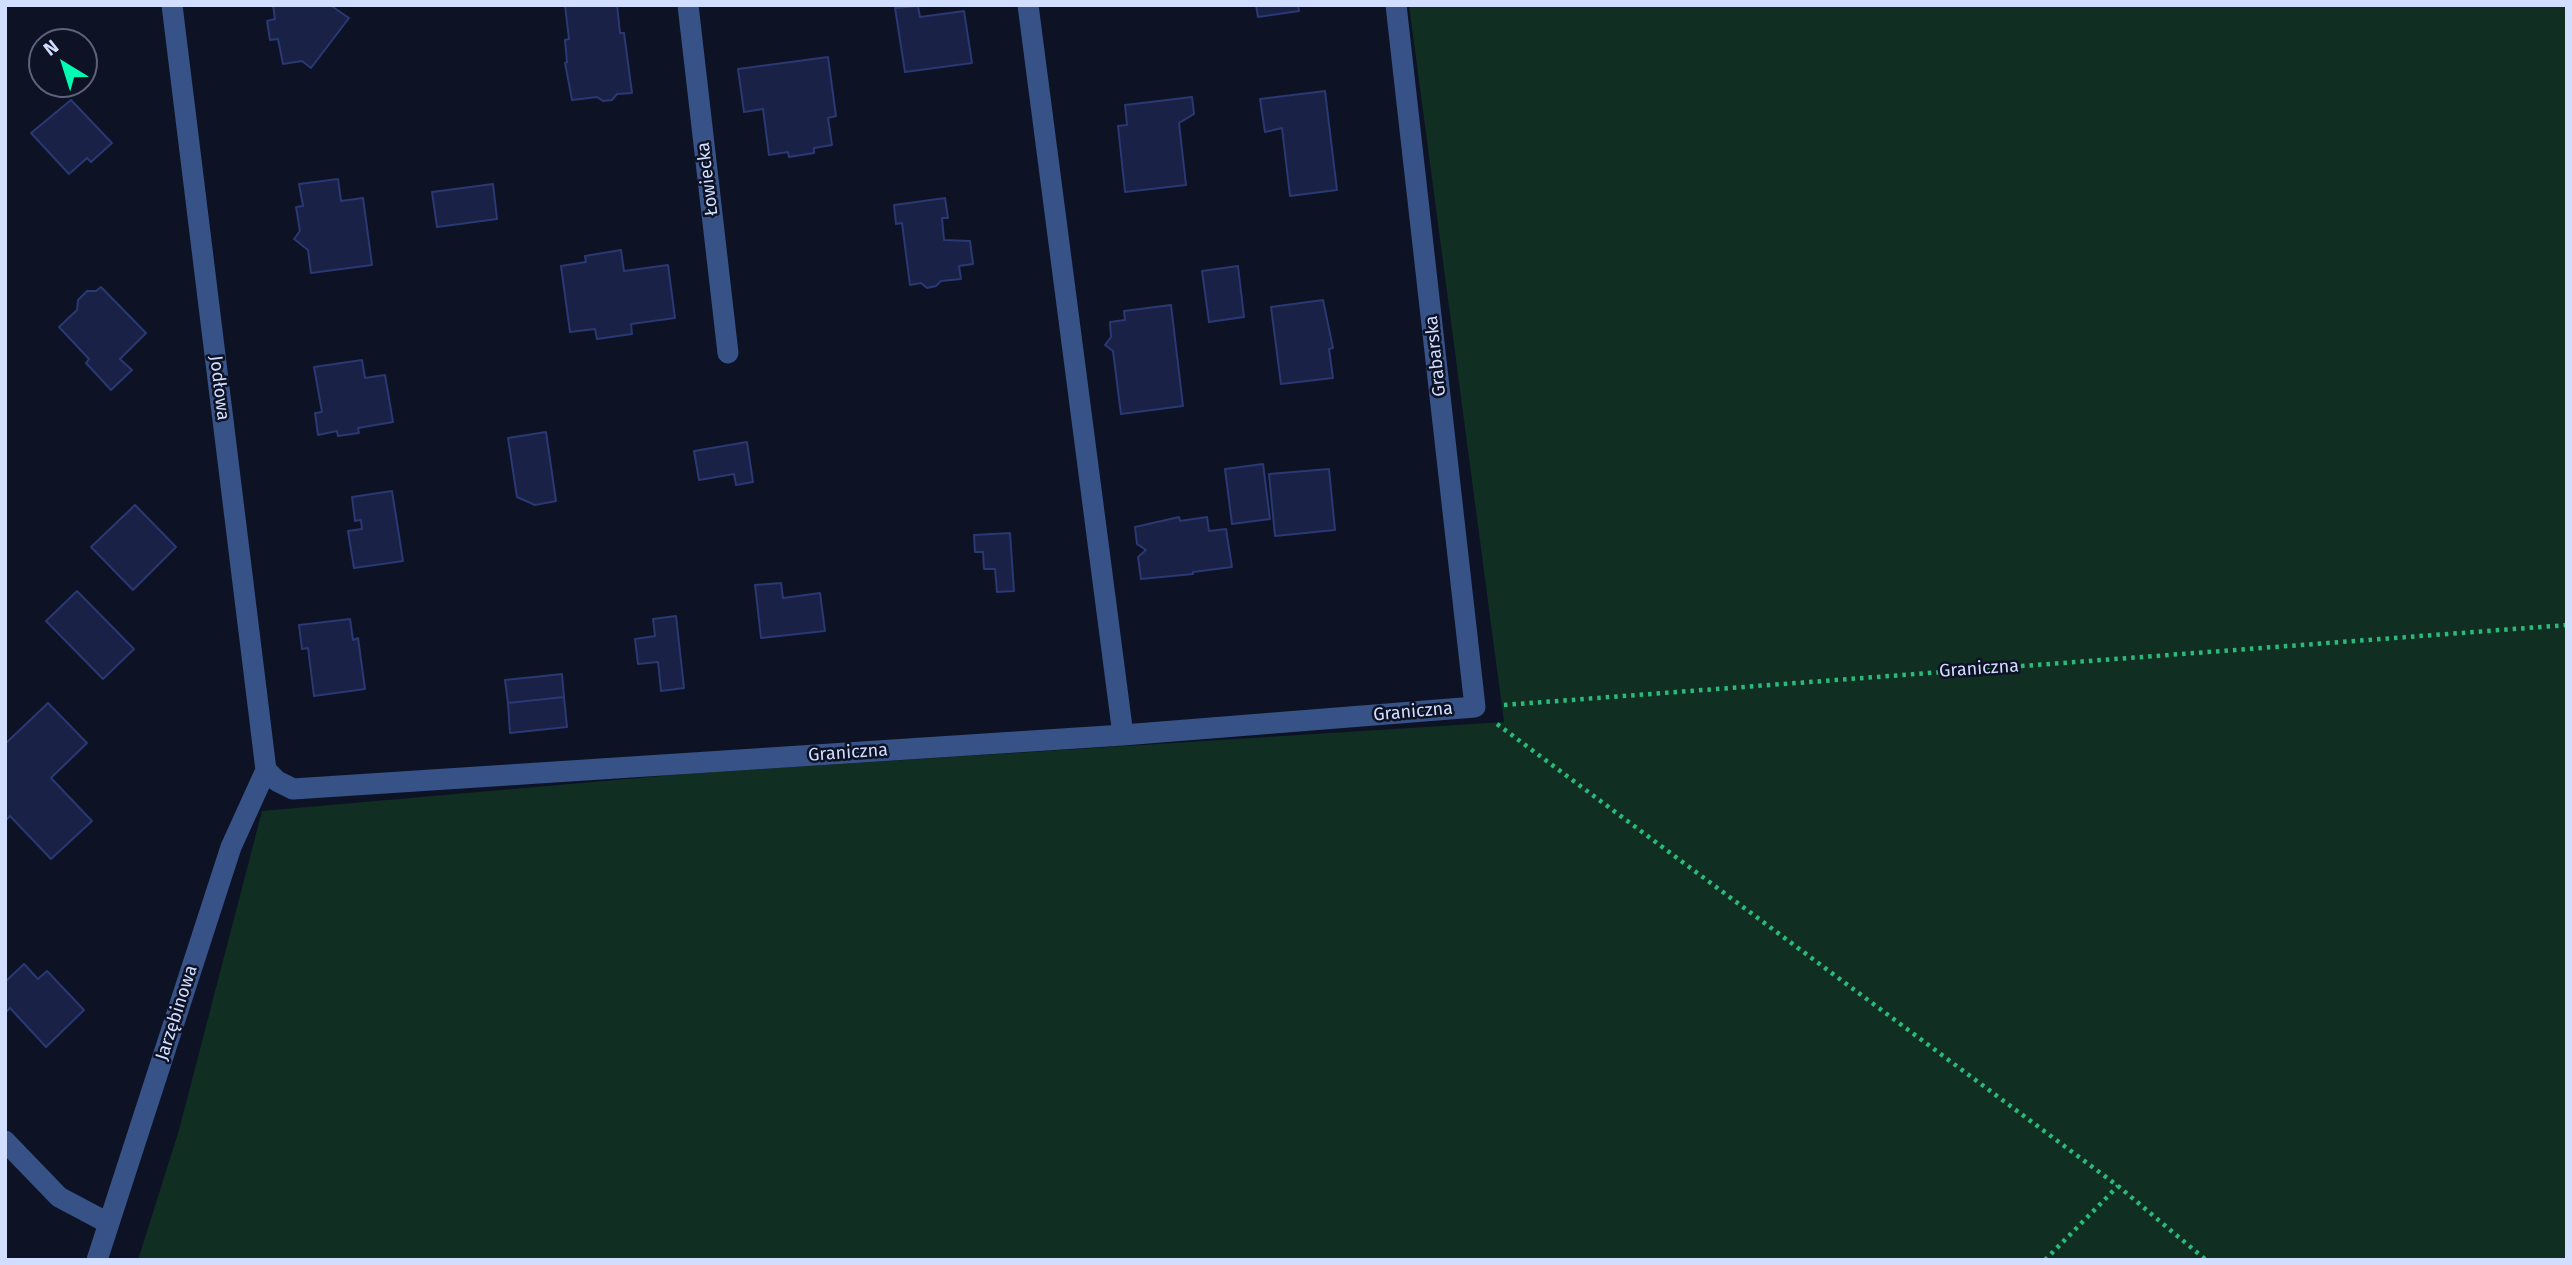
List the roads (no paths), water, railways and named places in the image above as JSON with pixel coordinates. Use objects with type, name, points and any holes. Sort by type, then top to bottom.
[{"type":"street","name":"Jodłowa","points":[[172,5],[266,770]]},
{"type":"street","name":"Łowiecka","points":[[688,5],[728,353]]},
{"type":"street","points":[[1028,5],[1123,735]]},
{"type":"street","name":"Grabarska","points":[[1396,5],[1475,707]]},
{"type":"street","name":"Graniczna","points":[[266,770],[277,781],[293,789],[1123,735],[1475,707]]},
{"type":"street","name":"Jarzębinowa","points":[[97,1260],[230,847],[266,770]]},
{"type":"street","points":[[5,1141],[59,1197],[108,1223]]}]
